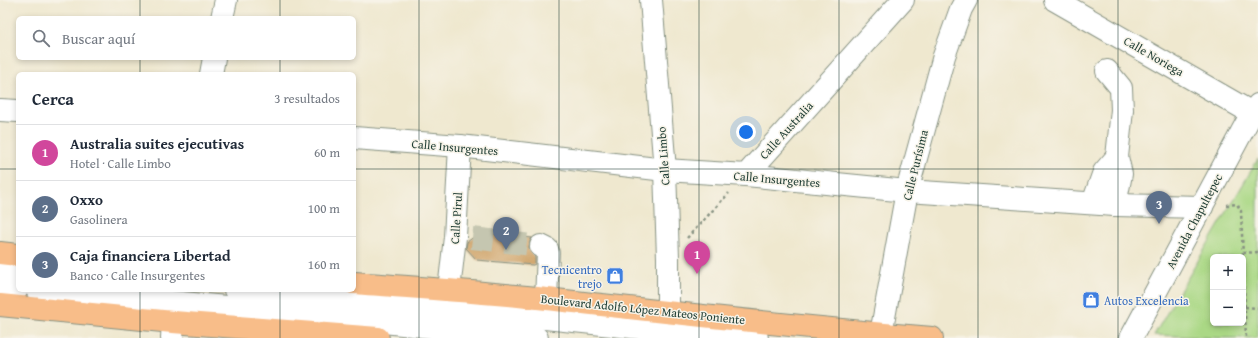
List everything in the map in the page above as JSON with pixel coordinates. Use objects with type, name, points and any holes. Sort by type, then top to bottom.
[{"type":"main road","points":[[0,253],[16,255]]},
{"type":"main road","name":"Boulevard Adolfo López Mateos Poniente","points":[[356,284],[446,316],[546,299],[669,327],[881,334],[932,338]]},
{"type":"main road","points":[[0,306],[173,330],[378,338]]},
{"type":"street","points":[[222,16],[226,0]]},
{"type":"street","name":"Calle Limbo","points":[[652,0],[665,170],[669,327]]},
{"type":"street","name":"Calle Australia","points":[[746,175],[903,0]]},
{"type":"street","name":"Calle Purísima","points":[[881,334],[907,191],[944,56],[961,9],[966,0]]},
{"type":"street","name":"Calle Noriega","points":[[1055,0],[1255,109]]},
{"type":"street","points":[[211,72],[214,60]]},
{"type":"street","points":[[1107,72],[1121,88],[1122,110],[1117,157],[1121,174],[1115,205]]},
{"type":"street","name":"Avenida Chapultepec","points":[[1131,338],[1255,109]]},
{"type":"street","points":[[0,110],[16,112]]},
{"type":"street","name":"Calle Insurgentes","points":[[356,138],[460,146],[665,170],[746,175],[907,191],[1115,205],[1202,207]]},
{"type":"street","name":"Calle Pirul","points":[[446,316],[463,237],[460,146]]},
{"type":"street","points":[[1093,203],[1104,172],[1117,157]]},
{"type":"street","points":[[541,246],[547,249],[548,253],[546,299]]},
{"type":"street","points":[[0,270],[16,272]]},
{"type":"street","points":[[0,287],[16,288]]},
{"type":"street","points":[[59,292],[316,315],[446,316],[669,327],[757,338]]},
{"type":"street","points":[[251,292],[446,316],[537,338]]},
{"type":"path","points":[[668,258],[746,175]]},
{"type":"path","points":[[1202,207],[1237,204],[1241,211],[1243,253],[1258,252]]},
{"type":"path","points":[[1246,307],[1258,308]]},
{"type":"path","points":[[1246,326],[1246,338]]},
{"type":"green space","points":[[1258,159],[1258,338],[1154,335]]},
{"type":"building","points":[[479,233],[532,238],[529,247],[531,253],[535,257],[535,264],[477,260],[466,248],[467,242]]},
{"type":"tunnel","points":[[472,238],[541,246]]},
{"type":"place","name":"Caja financiera Libertad","points":[[1159,224]]},
{"type":"place","name":"Oxxo","points":[[506,250]]},
{"type":"place","name":"Australia suites ejecutivas","points":[[697,274]]},
{"type":"place","name":"Tecnicentro trejo","points":[[615,276]]},
{"type":"place","name":"Autos Excelencia","points":[[1091,300]]}]
